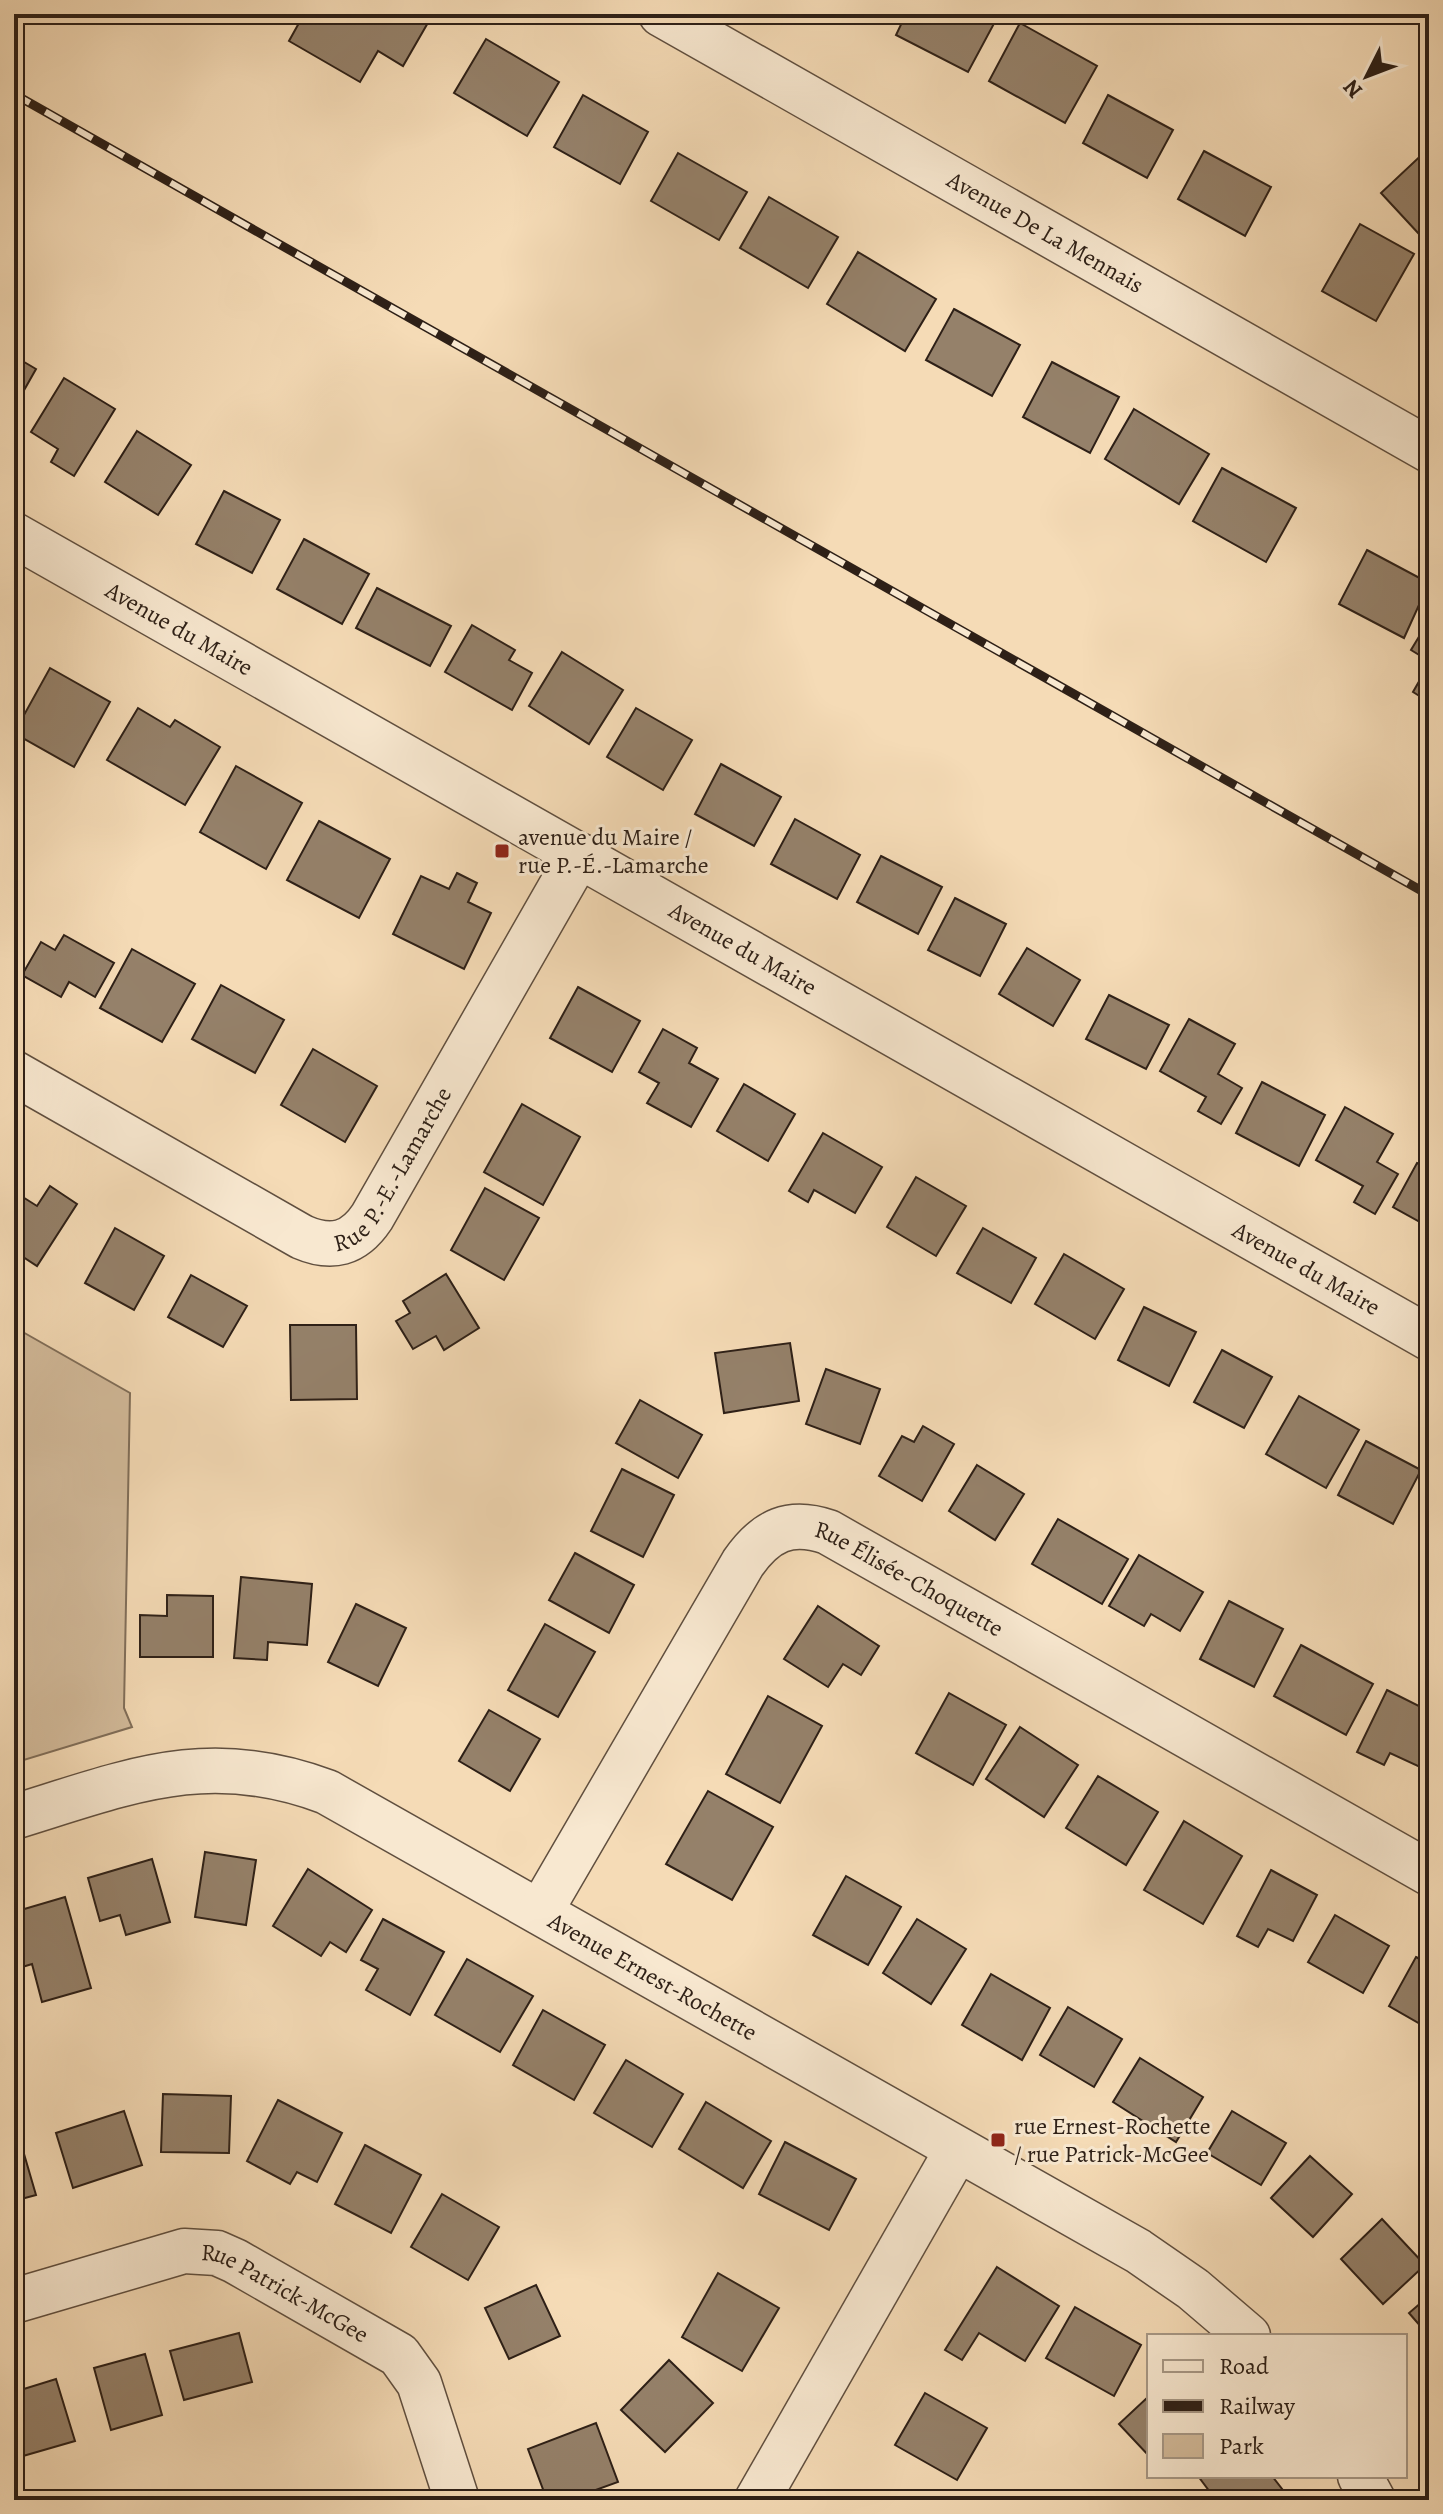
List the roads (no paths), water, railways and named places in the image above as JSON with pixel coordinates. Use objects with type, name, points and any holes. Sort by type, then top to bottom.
[{"type":"street","name":"Avenue De La Mennais","points":[[661,14],[1425,438]]},
{"type":"street","name":"Avenue du Maire","points":[[14,535],[1429,1338]]},
{"type":"street","name":"Rue P.-E.-Lamarche","points":[[14,1073],[302,1237],[316,1243],[342,1243],[364,1229],[372,1217],[579,855]]},
{"type":"street","name":"Rue Élisée-Choquette","points":[[540,1912],[743,1563],[766,1536],[779,1528],[795,1525],[828,1532],[1429,1873]]},
{"type":"street","name":"Avenue Ernest-Rochette","points":[[14,1817],[154,1775],[211,1769],[258,1773],[306,1784],[347,1802],[1138,2251],[1203,2297],[1246,2334]]},
{"type":"street","points":[[757,2500],[781,2464],[957,2150]]},
{"type":"street","name":"Rue Patrick-McGee","points":[[14,2301],[184,2251],[217,2253],[235,2261],[399,2355],[419,2383],[457,2500]]},
{"type":"street","points":[[1361,2478],[1373,2500]]},
{"type":"railway","points":[[14,94],[1429,895]]},
{"type":"place","name":"avenue du Maire / rue P.-É.-Lamarche","points":[[502,851]]},
{"type":"place","name":"rue Ernest-Rochette / rue Patrick-McGee","points":[[998,2140]]}]
